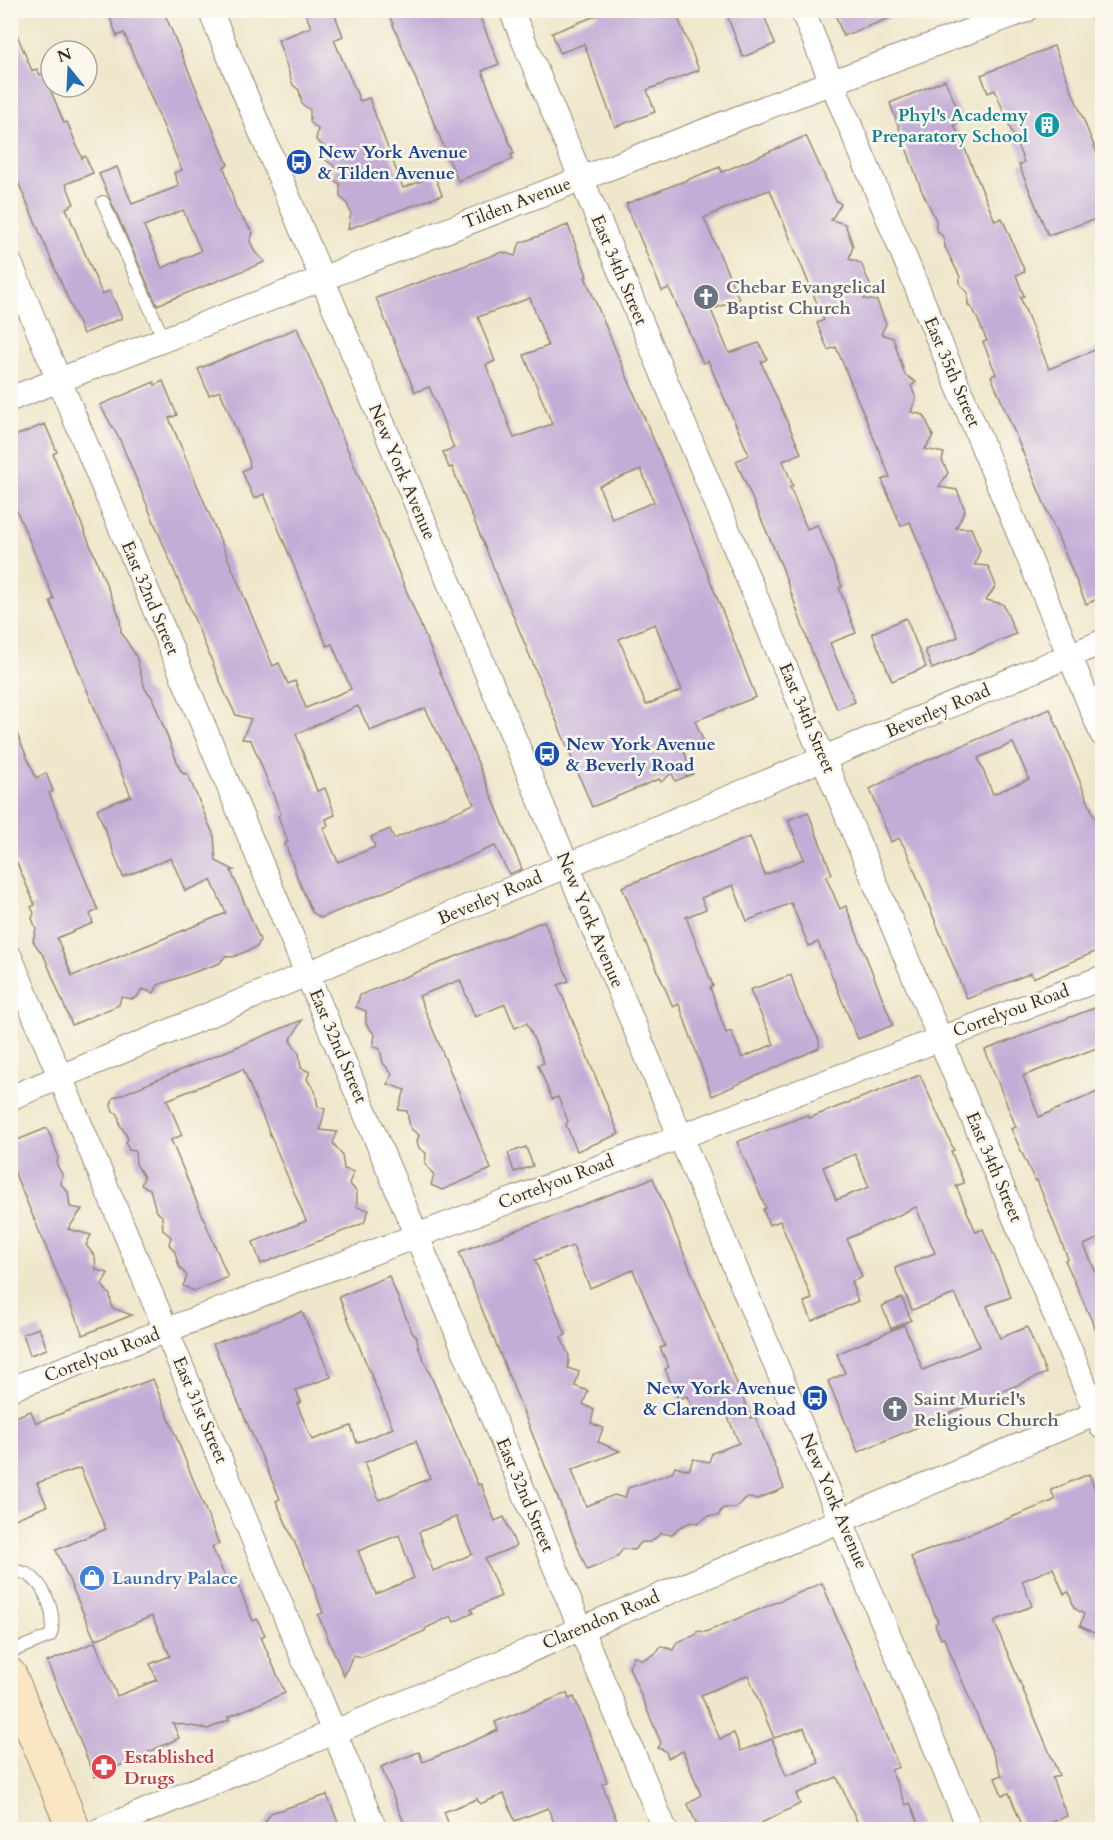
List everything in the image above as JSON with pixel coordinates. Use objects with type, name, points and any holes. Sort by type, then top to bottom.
[{"type":"main road","points":[[10,1675],[74,1830]]},
{"type":"street","name":"New York Avenue","points":[[210,10],[970,1830]]},
{"type":"street","name":"East 34th Street","points":[[511,10],[1101,1417]]},
{"type":"street","name":"East 35th Street","points":[[802,10],[830,83],[1102,734]]},
{"type":"street","name":"Tilden Avenue","points":[[10,399],[581,178],[1026,10]]},
{"type":"street","name":"East 32nd Street","points":[[10,263],[665,1830]]},
{"type":"street","name":"Beverley Road","points":[[10,1098],[1102,642]]},
{"type":"street","name":"East 31st Street","points":[[10,957],[375,1830]]},
{"type":"street","name":"Cortelyou Road","points":[[10,1389],[940,1037],[1102,978]]},
{"type":"street","name":"Clarendon Road","points":[[100,1830],[841,1520],[1101,1417]]},
{"type":"lane","points":[[103,202],[164,340]]},
{"type":"lane","points":[[10,1573],[27,1572],[36,1578],[54,1618],[54,1627],[50,1636],[10,1652]]},
{"type":"building","points":[[107,10],[163,10],[228,165],[224,167],[236,209],[253,233],[250,241],[255,252],[265,262],[157,305],[99,174],[117,167],[132,204],[179,186],[174,173],[182,170],[124,33],[117,36]],"holes":[[[183,210],[201,251],[162,268],[144,226]]]},
{"type":"building","points":[[304,10],[333,10],[343,36],[334,40],[360,101],[369,98],[403,188],[435,176],[442,195],[348,229],[351,213],[346,202],[340,197],[340,184],[331,178],[334,166],[324,159],[326,148],[316,140],[318,129],[310,122],[310,110],[302,104],[299,90],[293,85],[278,40],[311,27]]},
{"type":"building","points":[[387,10],[477,10],[499,64],[482,71],[514,154],[511,155],[513,159],[458,181]]},
{"type":"building","points":[[597,10],[675,10],[699,70],[647,90],[655,112],[615,127],[584,44],[560,53],[552,33],[598,15]]},
{"type":"building","points":[[725,10],[762,10],[775,44],[743,57]]},
{"type":"building","points":[[834,10],[906,10],[906,12],[843,36]]},
{"type":"building","points":[[11,20],[32,71],[37,69],[39,73],[39,99],[54,99],[82,158],[85,156],[93,173],[66,184],[74,204],[66,208],[102,294],[110,291],[122,318],[83,334],[10,163]]},
{"type":"building","name":"Phyl's Academy Preparatory School","points":[[1054,46],[1102,166],[1102,217],[1048,235],[1019,165],[1024,162],[995,90],[988,93],[981,75]]},
{"type":"building","points":[[945,80],[963,121],[954,125],[995,221],[1002,218],[1025,272],[1016,275],[1024,296],[1020,297],[1049,369],[1102,347],[1102,597],[1086,604],[991,376],[996,374],[983,342],[987,341],[974,311],[968,305],[968,293],[960,284],[960,277],[945,247],[944,238],[936,229],[936,220],[921,189],[890,103]]},
{"type":"building","points":[[806,136],[836,201],[841,204],[831,220],[845,224],[853,246],[849,259],[861,263],[870,285],[864,299],[877,301],[886,324],[881,334],[893,338],[905,375],[916,382],[911,386],[916,398],[911,412],[924,415],[933,436],[925,449],[944,453],[942,460],[948,473],[939,487],[957,490],[965,510],[956,528],[971,528],[980,550],[975,565],[988,566],[996,586],[986,600],[1003,604],[1016,634],[932,669],[925,650],[958,637],[910,522],[901,526],[882,480],[890,477],[836,347],[828,350],[822,336],[817,323],[824,320],[770,190],[758,194],[704,218],[739,299],[711,310],[729,353],[759,343],[767,359],[761,362],[801,453],[783,461],[793,486],[790,487],[807,529],[817,525],[827,547],[856,633],[830,643],[855,702],[837,709],[811,650],[782,567],[736,461],[749,455],[708,361],[703,363],[669,288],[662,291],[626,204],[720,167],[722,172]]},
{"type":"building","points":[[568,225],[587,276],[585,277],[674,488],[756,697],[695,721],[703,740],[683,749],[693,774],[675,781],[672,773],[661,782],[659,779],[592,807],[452,467],[449,468],[443,452],[454,448],[434,398],[429,387],[415,392],[376,298],[502,252],[515,256],[520,243]],"holes":[[[530,298],[548,346],[524,355],[552,424],[514,438],[486,365],[495,361],[478,317]],[[641,469],[654,502],[612,519],[599,486]],[[655,624],[682,690],[646,705],[619,639]]]},
{"type":"building","points":[[297,328],[522,869],[509,874],[495,846],[321,918],[312,912],[285,843],[288,842],[278,816],[281,814],[251,740],[242,739],[251,719],[236,715],[225,693],[120,440],[100,405],[154,382],[155,385],[163,381],[177,415],[169,418],[273,666],[279,663],[288,684],[295,681],[306,708],[351,689],[332,644],[327,646],[264,494],[254,499],[242,471],[250,467],[249,460],[220,391],[209,395],[198,369]],"holes":[[[358,706],[370,731],[425,708],[474,804],[394,839],[390,829],[371,837],[375,847],[338,862],[323,828],[328,826],[326,819],[335,815],[325,788],[317,791],[296,734]]]},
{"type":"building","points":[[45,424],[57,452],[53,454],[120,618],[121,632],[136,656],[145,689],[152,697],[180,769],[184,774],[187,773],[214,836],[216,861],[234,870],[231,871],[260,940],[257,947],[233,957],[225,956],[220,963],[158,985],[154,993],[142,989],[137,997],[132,999],[121,997],[119,1005],[72,1025],[45,958],[33,941],[36,929],[31,907],[35,905],[10,847],[10,718],[36,778],[46,773],[53,791],[49,793],[98,910],[90,914],[93,923],[57,938],[72,976],[226,913],[211,880],[185,891],[171,858],[123,877],[97,809],[131,796],[50,601],[54,599],[10,495],[10,438]]},
{"type":"building","points":[[906,618],[926,667],[892,681],[872,633]]},
{"type":"building","points":[[1050,709],[1102,835],[1102,949],[1033,978],[1031,973],[967,999],[907,852],[899,838],[891,842],[870,789],[916,765]],"holes":[[[1013,743],[1029,779],[993,794],[978,758]]]},
{"type":"building","points":[[808,812],[832,874],[826,877],[840,909],[846,906],[893,1025],[858,1039],[818,942],[809,946],[791,903],[747,921],[733,885],[701,898],[706,909],[686,917],[713,986],[710,987],[726,1033],[731,1031],[742,1058],[774,1044],[750,990],[791,975],[798,998],[819,1040],[819,1048],[712,1096],[679,1004],[673,1007],[622,887],[750,837],[765,875],[804,859],[788,820]]},
{"type":"building","points":[[544,921],[569,981],[558,985],[619,1134],[577,1151],[558,1097],[552,1099],[538,1065],[544,1063],[527,1023],[515,1028],[505,1004],[475,1017],[460,980],[419,996],[491,1169],[442,1190],[431,1185],[434,1175],[425,1164],[426,1153],[419,1148],[417,1142],[419,1135],[410,1128],[407,1111],[398,1110],[405,1090],[388,1084],[392,1074],[383,1063],[380,1049],[373,1046],[375,1035],[366,1024],[366,1011],[356,1007],[360,995]]},
{"type":"building","points":[[1102,1005],[1102,1046],[1023,1076],[1039,1117],[1102,1090],[1102,1237],[1084,1245],[1097,1275],[1102,1273],[1102,1344],[1065,1260],[1068,1259],[1037,1180],[1035,1181],[1011,1129],[1016,1127],[985,1050]]},
{"type":"building","points":[[302,1020],[290,1041],[299,1053],[301,1068],[310,1072],[307,1079],[315,1091],[318,1107],[325,1109],[320,1130],[337,1132],[333,1143],[342,1155],[344,1169],[354,1172],[349,1183],[357,1192],[357,1207],[369,1210],[364,1223],[261,1264],[253,1242],[306,1221],[243,1069],[167,1100],[182,1135],[171,1140],[228,1277],[194,1291],[183,1286],[187,1276],[179,1267],[175,1252],[169,1244],[171,1237],[163,1230],[162,1216],[156,1211],[150,1189],[141,1185],[144,1177],[136,1164],[135,1151],[129,1150],[126,1143],[128,1138],[120,1125],[118,1114],[113,1112],[111,1105],[113,1098]]},
{"type":"building","points":[[920,1075],[954,1150],[951,1151],[964,1183],[956,1186],[976,1232],[983,1229],[1011,1297],[987,1306],[1000,1338],[1027,1327],[1046,1373],[858,1452],[828,1381],[845,1373],[837,1354],[904,1325],[923,1370],[980,1346],[955,1294],[912,1310],[895,1268],[935,1253],[916,1207],[847,1239],[862,1277],[851,1282],[858,1301],[812,1321],[804,1302],[812,1299],[780,1221],[769,1225],[763,1209],[766,1208],[737,1142],[807,1115],[809,1118]],"holes":[[[855,1154],[869,1187],[836,1200],[823,1167]]]},
{"type":"building","points":[[47,1128],[58,1155],[57,1165],[62,1174],[61,1184],[68,1192],[70,1207],[82,1209],[68,1229],[91,1235],[86,1245],[95,1257],[96,1270],[108,1273],[102,1285],[110,1295],[112,1308],[132,1315],[83,1335],[10,1162],[10,1143]]},
{"type":"building","points":[[526,1147],[533,1166],[514,1172],[508,1153]]},
{"type":"building","points":[[653,1178],[751,1418],[755,1416],[784,1488],[758,1499],[746,1498],[736,1508],[723,1508],[718,1516],[708,1516],[698,1523],[691,1522],[678,1528],[672,1535],[661,1533],[651,1542],[642,1542],[634,1550],[623,1549],[616,1558],[587,1570],[459,1252]],"holes":[[[573,1246],[590,1288],[633,1270],[665,1346],[660,1348],[669,1367],[665,1369],[678,1399],[687,1396],[695,1414],[705,1410],[707,1415],[724,1408],[739,1443],[712,1453],[709,1462],[693,1459],[689,1470],[675,1466],[672,1473],[628,1488],[625,1498],[614,1495],[586,1506],[572,1470],[620,1451],[598,1442],[603,1428],[591,1423],[594,1410],[583,1404],[588,1391],[575,1386],[579,1372],[568,1368],[569,1356],[561,1337],[566,1335],[535,1260]]]},
{"type":"building","points":[[389,1276],[412,1332],[417,1337],[418,1346],[478,1485],[481,1484],[495,1521],[504,1517],[516,1546],[485,1559],[501,1596],[471,1609],[473,1613],[454,1622],[451,1616],[426,1628],[425,1631],[362,1657],[353,1655],[344,1676],[318,1615],[323,1613],[310,1577],[276,1501],[280,1499],[213,1344],[302,1312],[331,1377],[296,1390],[301,1402],[297,1404],[312,1440],[351,1426],[357,1443],[393,1428],[339,1297]],"holes":[[[416,1441],[430,1478],[379,1500],[364,1463]],[[456,1517],[472,1554],[433,1571],[419,1532]],[[399,1535],[414,1578],[376,1594],[358,1551]]]},
{"type":"building","points":[[902,1298],[911,1320],[891,1329],[882,1306]]},
{"type":"building","points":[[39,1328],[47,1349],[30,1355],[23,1334]]},
{"type":"building","points":[[153,1379],[219,1544],[212,1547],[229,1586],[237,1583],[253,1621],[257,1619],[265,1635],[261,1637],[285,1693],[228,1717],[229,1720],[208,1729],[173,1723],[179,1738],[95,1777],[47,1662],[95,1642],[117,1696],[157,1680],[150,1664],[170,1656],[152,1616],[95,1640],[56,1550],[106,1529],[80,1468],[37,1483],[47,1506],[10,1521],[10,1419],[31,1411],[36,1423]]},
{"type":"building","points":[[1089,1474],[1102,1507],[1102,1637],[1080,1626],[1084,1614],[1074,1608],[1069,1592],[1064,1594],[1053,1568],[1022,1581],[1032,1606],[994,1621],[1059,1775],[1052,1778],[1067,1816],[1034,1830],[1024,1830],[1009,1793],[1002,1795],[995,1778],[1002,1775],[944,1638],[941,1639],[935,1624],[938,1622],[911,1557],[1055,1500],[1051,1490]]},
{"type":"building","points":[[822,1583],[899,1767],[891,1770],[906,1805],[910,1803],[919,1825],[907,1830],[861,1830],[837,1777],[796,1794],[800,1804],[747,1830],[699,1830],[688,1804],[701,1795],[683,1751],[668,1758],[666,1751],[658,1748],[661,1743],[629,1667],[634,1656],[642,1660],[656,1653],[661,1646],[673,1650],[677,1642],[696,1635],[697,1631],[706,1632]],"holes":[[[748,1675],[774,1738],[804,1728],[819,1763],[786,1776],[772,1739],[741,1751],[734,1733],[720,1739],[701,1695]]]},
{"type":"building","points":[[567,1693],[569,1699],[574,1697],[596,1750],[607,1782],[602,1784],[618,1824],[604,1830],[560,1830],[555,1825],[548,1808],[515,1821],[504,1794],[480,1804],[477,1799],[444,1812],[451,1830],[407,1830],[381,1767],[419,1752],[423,1762],[498,1730],[495,1722]]},
{"type":"building","points":[[327,1795],[341,1830],[260,1830],[271,1813]]},
{"type":"place","name":"Phyl's Academy Preparatory School","points":[[1047,125]]},
{"type":"place","name":"New York Avenue & Tilden Avenue","points":[[299,162]]},
{"type":"place","name":"Chebar Evangelical Baptist Church","points":[[706,297]]},
{"type":"place","name":"New York Avenue & Beverly Road","points":[[547,754]]},
{"type":"place","name":"New York Avenue & Clarendon Road","points":[[815,1398]]},
{"type":"place","name":"Saint Muriel's Religious Church","points":[[895,1409]]},
{"type":"place","name":"Laundry Palace","points":[[92,1578]]},
{"type":"place","name":"Established Drugs","points":[[104,1767]]}]
